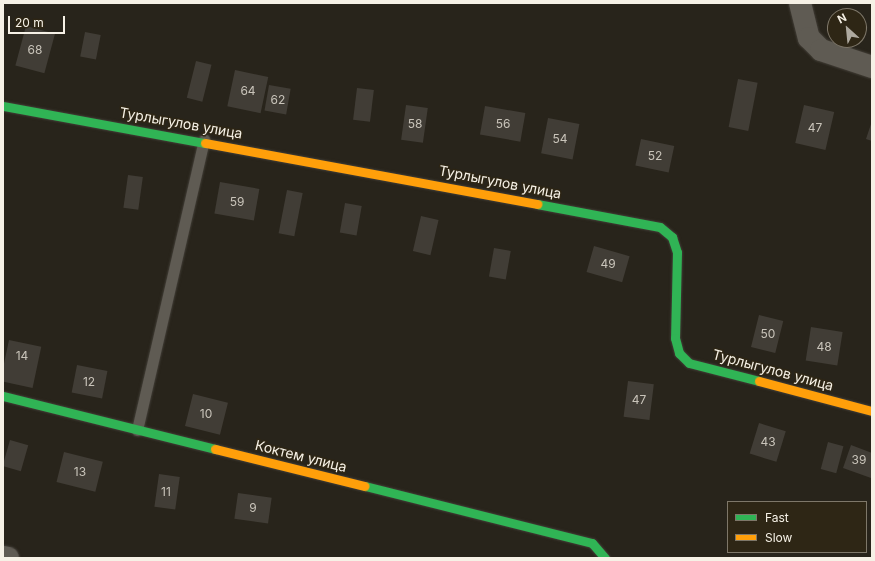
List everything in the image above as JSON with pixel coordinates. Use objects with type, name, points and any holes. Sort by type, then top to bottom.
[{"type":"street","points":[[800,3],[809,38],[822,50],[872,67]]},
{"type":"street","name":"Турлыгулов улица","points":[[3,106],[204,140],[660,227],[672,237],[677,252],[675,338],[679,353],[689,363],[872,411]]},
{"type":"street","name":"Коктем улица","points":[[3,396],[592,543],[605,558]]},
{"type":"street","points":[[3,557],[8,558]]},
{"type":"lane","points":[[137,430],[204,140]]},
{"type":"building","points":[[26,26],[55,34],[44,73],[15,66]]},
{"type":"building","points":[[85,32],[101,35],[96,60],[80,57]]},
{"type":"building","points":[[196,61],[212,65],[202,102],[187,98]]},
{"type":"building","points":[[235,70],[268,77],[261,113],[227,106]]},
{"type":"building","points":[[738,79],[758,83],[748,131],[729,127]]},
{"type":"building","points":[[269,85],[291,89],[286,114],[264,111]]},
{"type":"building","points":[[357,88],[374,90],[370,122],[353,120]]},
{"type":"building","points":[[406,105],[428,108],[423,143],[401,140]]},
{"type":"building","points":[[804,105],[834,112],[825,150],[795,143]]},
{"type":"building","points":[[485,106],[525,113],[520,142],[480,135]]},
{"type":"building","points":[[548,118],[579,124],[573,159],[541,153]]},
{"type":"building","points":[[872,121],[872,141],[866,139]]},
{"type":"building","points":[[641,139],[674,146],[669,172],[635,165]]},
{"type":"building","points":[[128,175],[143,177],[138,210],[123,208]]},
{"type":"building","points":[[220,182],[259,189],[254,220],[214,214]]},
{"type":"building","points":[[287,190],[303,193],[294,236],[279,233]]},
{"type":"building","points":[[345,203],[362,206],[357,235],[340,233]]},
{"type":"building","points":[[421,216],[439,220],[430,255],[413,251]]},
{"type":"building","points":[[594,246],[630,256],[622,282],[587,272]]},
{"type":"building","points":[[494,248],[511,251],[506,280],[489,277]]},
{"type":"building","points":[[759,315],[783,321],[775,353],[751,347]]},
{"type":"building","points":[[811,327],[843,332],[837,366],[806,361]]},
{"type":"building","points":[[9,340],[41,347],[33,388],[3,382],[3,368]]},
{"type":"building","points":[[77,365],[107,371],[102,398],[72,392]]},
{"type":"building","points":[[628,381],[654,384],[649,420],[624,417]]},
{"type":"building","points":[[193,394],[228,403],[220,435],[185,426]]},
{"type":"building","points":[[759,423],[786,431],[776,462],[750,454]]},
{"type":"building","points":[[10,440],[28,445],[21,471],[3,466]]},
{"type":"building","points":[[828,442],[843,446],[836,473],[821,469]]},
{"type":"building","points":[[851,445],[872,453],[871,478],[843,468]]},
{"type":"building","points":[[64,452],[103,462],[95,492],[57,482]]},
{"type":"building","points":[[159,474],[180,477],[175,510],[154,507]]},
{"type":"building","points":[[238,493],[272,498],[268,523],[234,519]]},
{"type":"traffic: fast","points":[[3,106],[205,143]]},
{"type":"traffic: fast","points":[[537,204],[660,227],[672,237],[677,252],[675,338],[679,353],[689,363],[759,381]]},
{"type":"traffic: fast","points":[[3,396],[215,449]]},
{"type":"traffic: fast","points":[[365,486],[592,543],[605,558]]},
{"type":"traffic: slow","points":[[205,143],[537,204]]},
{"type":"traffic: slow","points":[[759,381],[872,411]]},
{"type":"traffic: slow","points":[[215,449],[365,486]]}]
